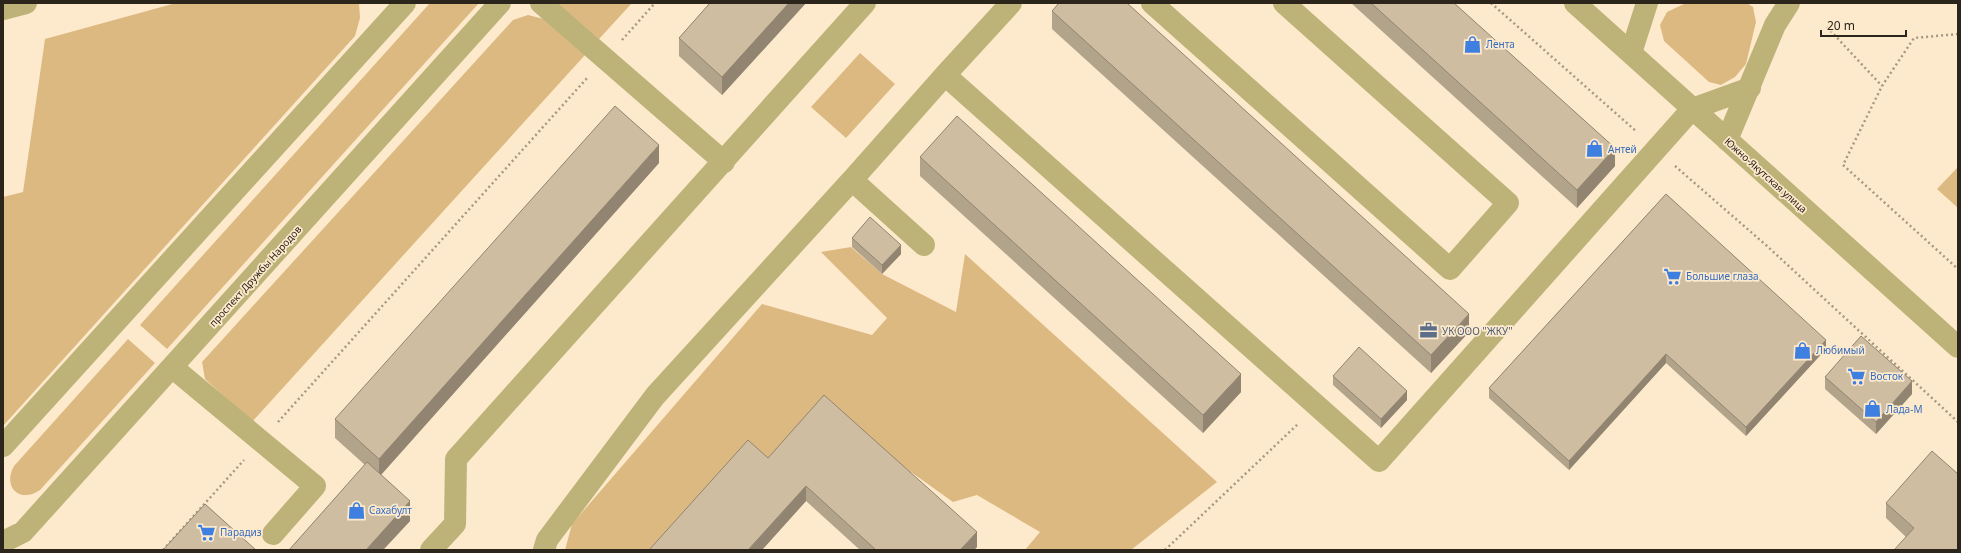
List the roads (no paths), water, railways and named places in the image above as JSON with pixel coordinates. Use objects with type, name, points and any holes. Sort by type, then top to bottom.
[{"type":"street","points":[[3,9],[26,3]]},
{"type":"street","points":[[3,446],[404,3]]},
{"type":"street","name":"проспект Дружбы Народов","points":[[3,542],[23,532],[500,3]]},
{"type":"street","points":[[541,3],[724,162]]},
{"type":"street","points":[[431,550],[455,524],[456,459],[865,3]]},
{"type":"street","points":[[544,550],[547,540],[655,396],[1011,3]]},
{"type":"street","points":[[1152,3],[1450,269],[1508,203],[1284,3]]},
{"type":"street","name":"Южно-Якутская улица","points":[[1575,3],[1958,347]]},
{"type":"street","points":[[1631,53],[1647,3]]},
{"type":"street","points":[[1727,140],[1775,25],[1789,3]]},
{"type":"street","points":[[946,76],[1379,461],[1692,109],[1750,88]]},
{"type":"street","points":[[852,180],[924,245]]},
{"type":"street","points":[[172,367],[315,486],[273,534]]},
{"type":"place","name":"Лента","points":[[1473,44]]},
{"type":"place","name":"Антей","points":[[1595,149]]},
{"type":"place","name":"Большие глаза","points":[[1673,276]]},
{"type":"place","name":"УК ООО \"ЖКУ\"","points":[[1429,331]]},
{"type":"place","name":"Любимый","points":[[1803,350]]},
{"type":"place","name":"Восток","points":[[1857,376]]},
{"type":"place","name":"Лада-М","points":[[1873,409]]},
{"type":"place","name":"Сахабулт","points":[[356,510]]},
{"type":"place","name":"Парадиз","points":[[207,532]]}]
